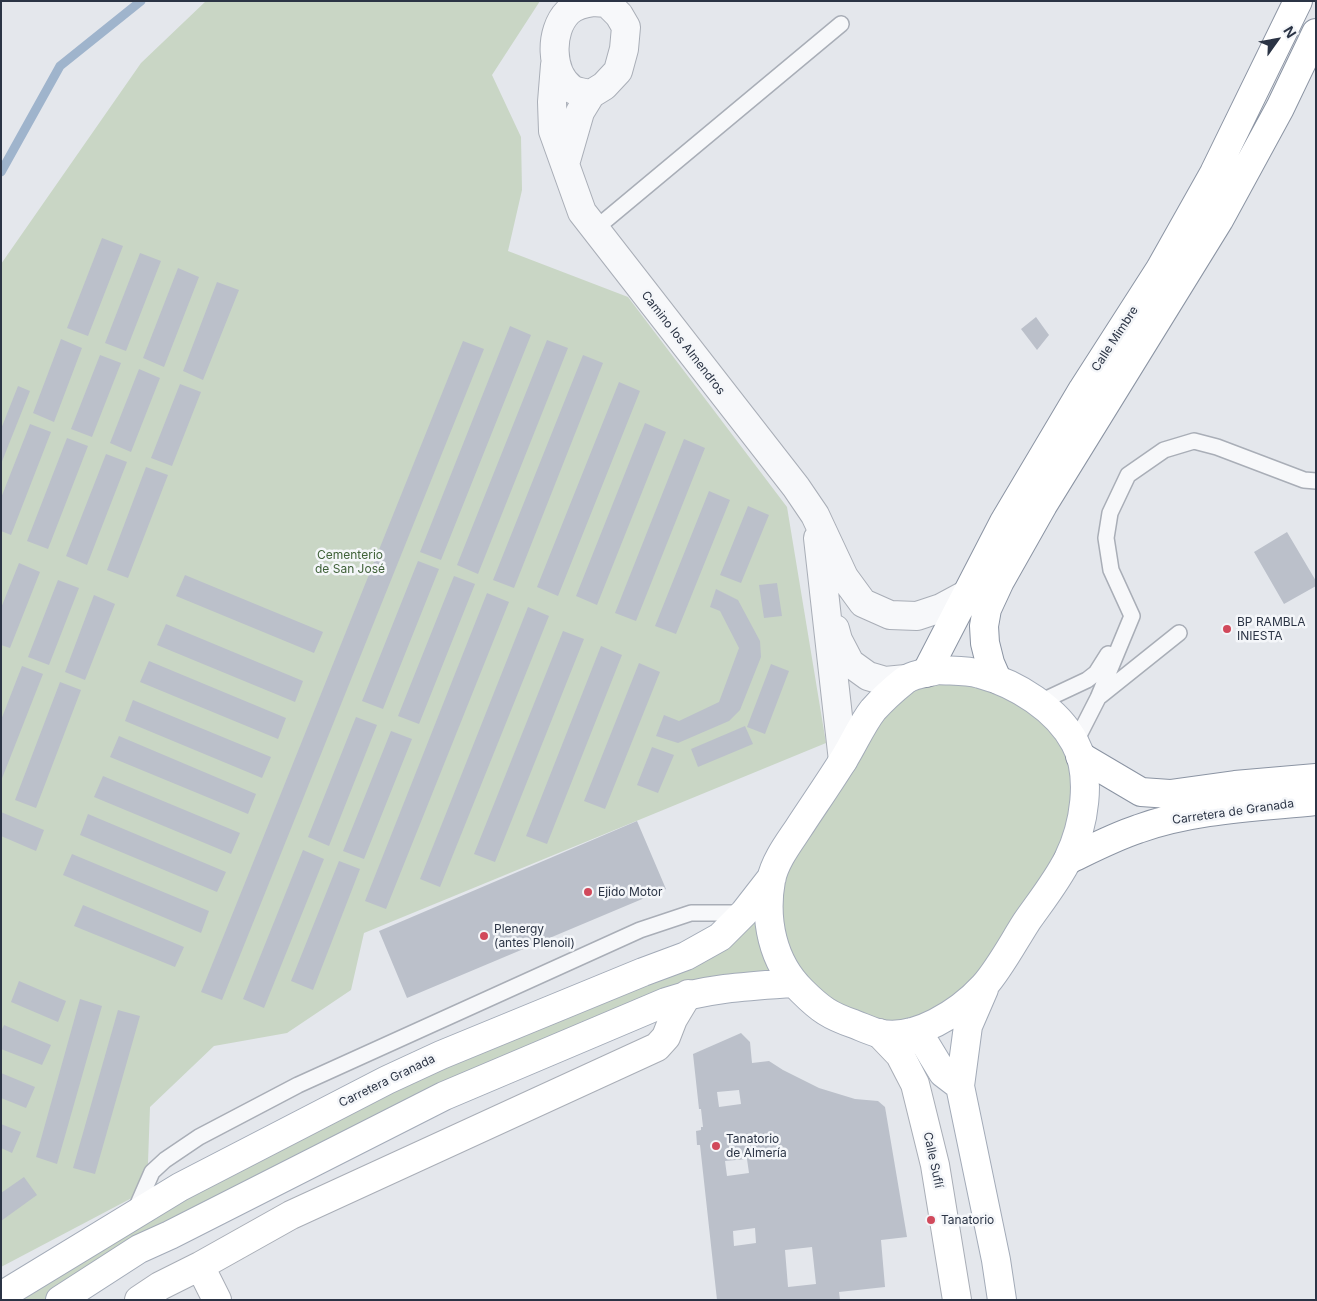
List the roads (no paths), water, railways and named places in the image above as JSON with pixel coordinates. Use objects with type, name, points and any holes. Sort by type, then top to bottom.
[{"type":"main road","name":"Calle Mimbre","points":[[772,877],[782,853],[843,760],[873,710],[916,676],[967,594],[1009,514],[1083,389],[1160,269],[1209,182],[1298,1]]},
{"type":"main road","name":"Calle Mimbre","points":[[998,679],[990,663],[984,643],[984,626],[987,609],[1000,582],[1043,505],[1219,220],[1280,108],[1316,33]]},
{"type":"main road","points":[[916,676],[938,670],[976,673],[998,679],[1029,696],[1059,721],[1078,749],[1085,782],[1084,809],[1068,860],[986,984],[968,1026],[960,1086],[996,1260],[1002,1300]]},
{"type":"main road","name":"Carretera de Granada","points":[[1078,749],[1141,792],[1170,794],[1235,785],[1316,778]]},
{"type":"main road","name":"Carretera de Granada","points":[[1068,860],[1139,828],[1185,817],[1316,801]]},
{"type":"main road","points":[[772,877],[768,910],[772,939],[781,962],[794,983],[809,999],[831,1016],[879,1033],[896,1034],[912,1032],[931,1026],[968,1002],[986,984]]},
{"type":"main road","name":"Carretera Granada","points":[[1,1296],[180,1187],[387,1080],[477,1040],[686,956],[720,937],[744,913],[772,877]]},
{"type":"main road","points":[[60,1300],[138,1249],[170,1235],[444,1096],[688,994],[724,988],[794,983]]},
{"type":"main road","points":[[139,1300],[160,1286],[291,1215],[657,1047],[666,1037],[673,1019],[688,994]]},
{"type":"main road","points":[[912,1032],[926,1045],[943,1072],[960,1086]]},
{"type":"main road","name":"Calle Suflí","points":[[879,1033],[900,1055],[915,1084],[935,1165],[957,1300]]},
{"type":"main road","points":[[200,1266],[217,1300]]},
{"type":"street","points":[[565,164],[580,112],[591,94],[604,86],[618,71],[624,49],[626,27],[616,8],[607,4],[593,2],[572,6],[559,28],[555,41],[555,64],[562,79],[573,90],[591,94]]},
{"type":"street","name":"Camino los Almendros","points":[[555,64],[552,102],[553,131],[582,212],[796,487],[815,515],[844,578],[862,603],[890,615],[917,616],[941,608],[967,594]]},
{"type":"street","name":"Camino los Almendros","points":[[815,515],[843,760]]},
{"type":"street","name":"Camino los Almendros","points":[[823,590],[838,640],[850,663],[868,676],[885,681],[916,676]]},
{"type":"lane","points":[[594,229],[841,24]]},
{"type":"lane","points":[[1078,749],[1132,616],[1111,570],[1106,538],[1110,513],[1128,475],[1164,450],[1194,441],[1217,447],[1304,480],[1316,481]]},
{"type":"lane","points":[[1038,703],[1087,680],[1096,673],[1132,616]]},
{"type":"lane","points":[[1098,698],[1179,633]]},
{"type":"lane","points":[[133,1215],[152,1172],[165,1160],[199,1137],[298,1085],[640,930],[690,912],[744,913]]},
{"type":"waterway","points":[[1,172],[60,66],[141,1]]},
{"type":"place","name":"BP RAMBLA INIESTA","points":[[1227,629]]},
{"type":"place","name":"Ejido Motor","points":[[588,892]]},
{"type":"place","name":"Plenergy (antes Plenoil)","points":[[484,936]]},
{"type":"place","name":"Tanatorio de Almería","points":[[716,1146]]},
{"type":"place","name":"Tanatorio","points":[[931,1220]]},
{"type":"park label","name":"Cementerio de San José","points":[[350,562]]}]
